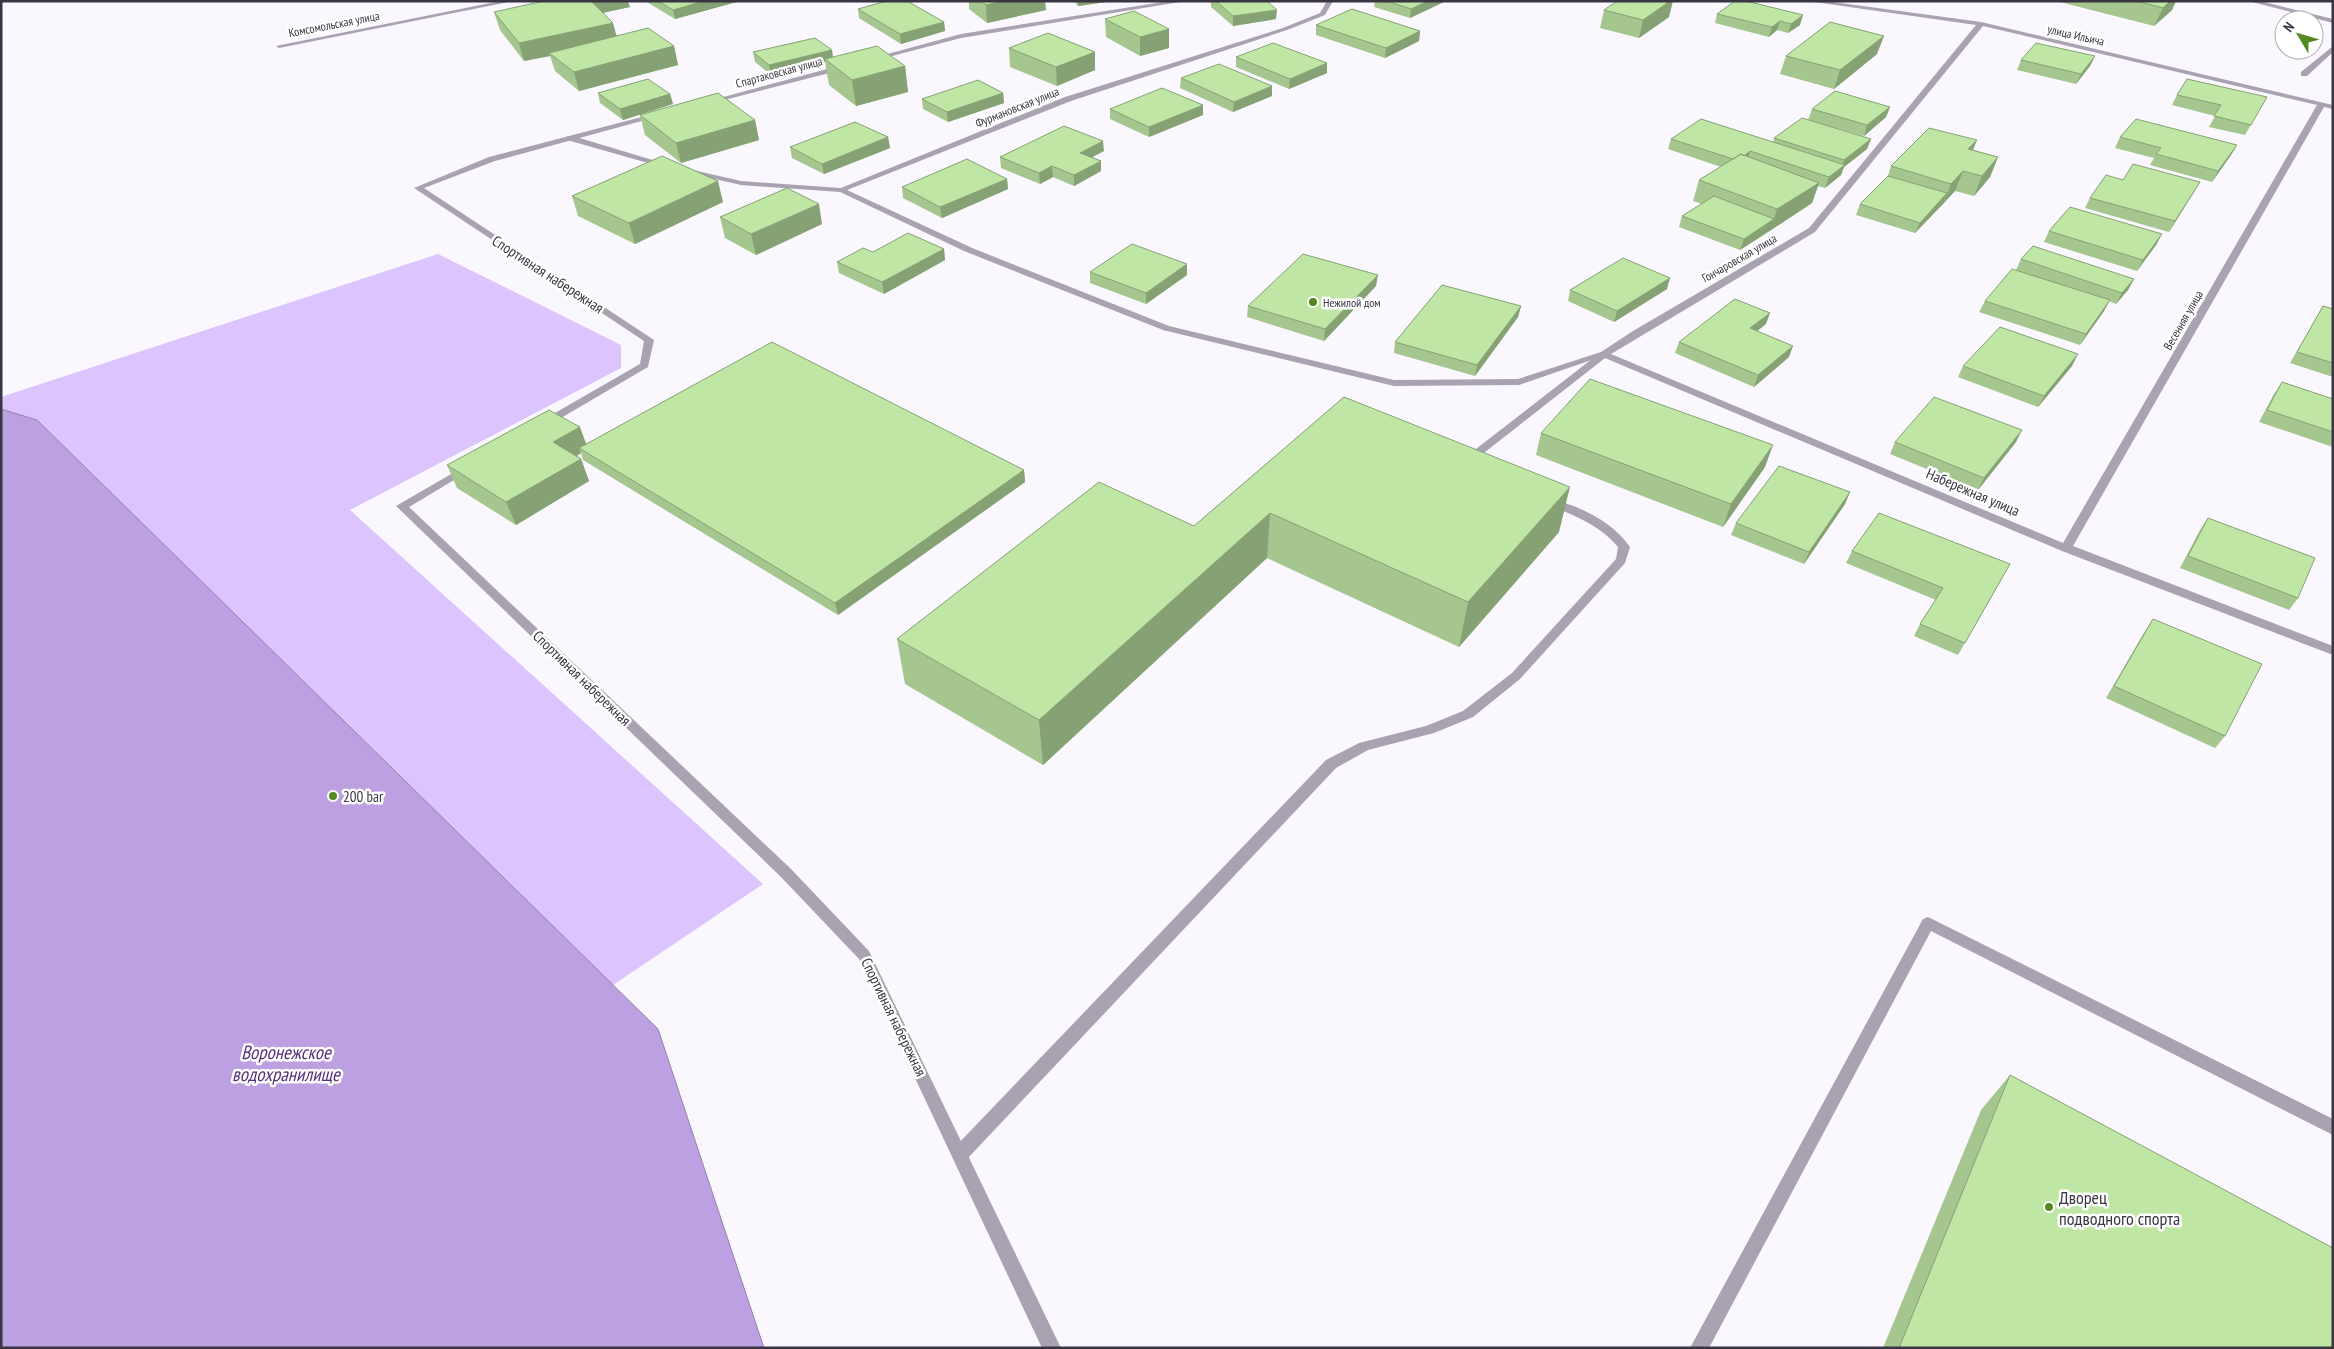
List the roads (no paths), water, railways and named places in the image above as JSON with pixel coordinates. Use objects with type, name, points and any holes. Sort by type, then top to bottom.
[{"type":"street","name":"Комсомольская улица","points":[[279,46],[511,1]]},
{"type":"street","points":[[865,61],[960,36],[1183,1]]},
{"type":"street","name":"Фурмановская улица","points":[[840,190],[1068,99],[1285,29],[1323,14],[1330,1]]},
{"type":"street","name":"улица Ильича","points":[[1810,1],[1981,24],[2333,107]]},
{"type":"street","points":[[2251,1],[2333,21]]},
{"type":"street","name":"Гончаровская улица","points":[[1481,471],[1463,464],[1604,354],[1812,230],[1981,24]]},
{"type":"street","points":[[2304,74],[2333,48]]},
{"type":"street","name":"Спартаковская улица","points":[[704,103],[846,66]]},
{"type":"street","name":"Весенняя улица","points":[[2066,548],[2321,105]]},
{"type":"street","points":[[570,138],[665,113]]},
{"type":"street","points":[[570,138],[650,162],[741,183],[840,190],[966,249],[1166,328],[1394,383],[1519,382],[1604,354]]},
{"type":"street","name":"Спортивная набережная","points":[[536,428],[645,364],[649,340],[418,188],[492,159],[570,138]]},
{"type":"street","name":"Набережная улица","points":[[1604,354],[2066,548],[2333,651]]},
{"type":"street","name":"Спортивная набережная","points":[[478,462],[402,506],[786,873],[864,955],[1052,1348]]},
{"type":"street","points":[[960,1154],[1331,764],[1364,746],[1429,730],[1468,714],[1516,676],[1621,560],[1624,547],[1614,533],[1596,522],[1542,498]]},
{"type":"street","points":[[1699,1348],[1928,923],[2333,1127]]},
{"type":"water","name":"Воронежское водохранилище","points":[[1,409],[37,420],[658,1029],[764,1348],[1,1348]]},
{"type":"place","name":"Нежилой дом","points":[[1313,302]]},
{"type":"place","name":"200 bar","points":[[333,796]]},
{"type":"place","name":"Дворец подводного спорта","points":[[2049,1207]]}]
